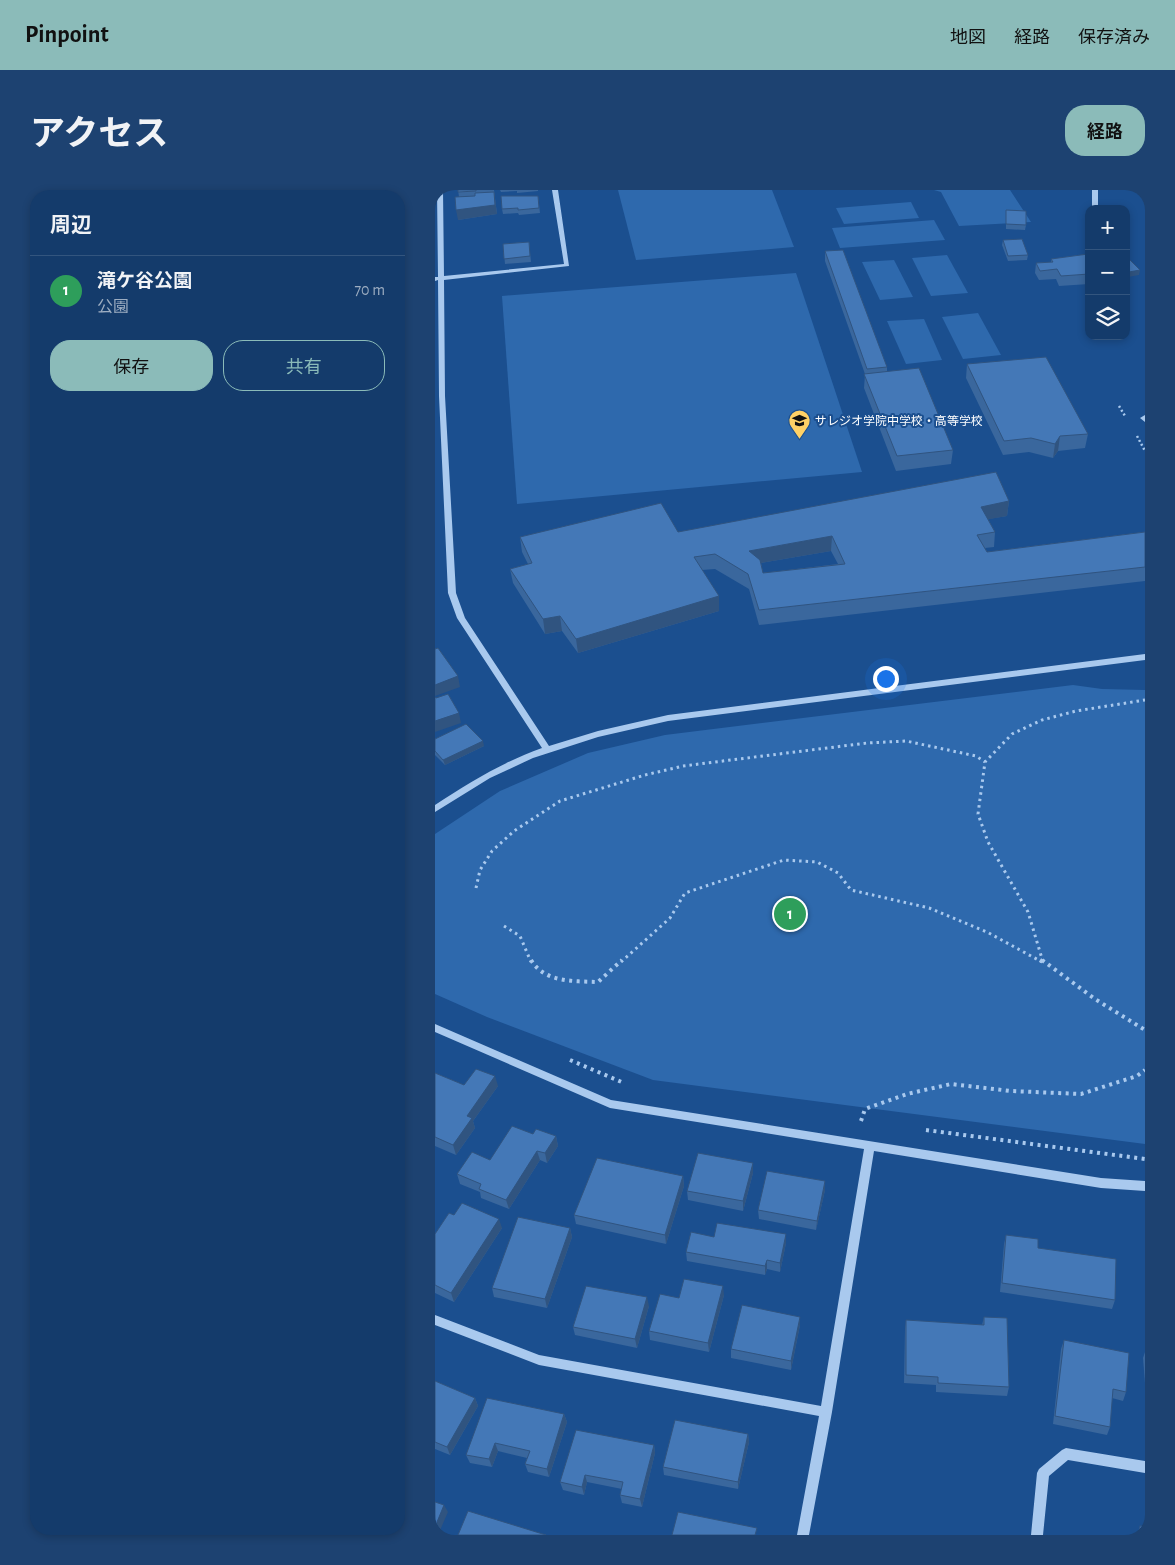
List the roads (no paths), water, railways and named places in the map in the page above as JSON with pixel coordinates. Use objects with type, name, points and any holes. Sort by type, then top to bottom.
[{"type":"street","points":[[440,190],[438,227],[439,396],[452,593],[461,618],[547,749]]},
{"type":"street","points":[[438,278],[567,265],[555,190]]},
{"type":"street","points":[[1095,190],[1095,205]]},
{"type":"street","points":[[1145,416],[1143,418],[1145,420]]},
{"type":"street","points":[[435,809],[488,776],[547,749],[616,729],[668,718],[1145,657]]},
{"type":"street","points":[[435,1028],[610,1104],[1101,1183],[1145,1186]]},
{"type":"street","points":[[803,1535],[826,1412],[870,1145]]},
{"type":"street","points":[[435,1320],[539,1360],[826,1412]]},
{"type":"street","points":[[1037,1535],[1043,1473],[1066,1454],[1145,1467]]},
{"type":"place","name":"サレジオ学院中学校・高等学校","points":[[799,440]]},
{"type":"place","name":"滝ケ谷公園","points":[[790,914]]}]
